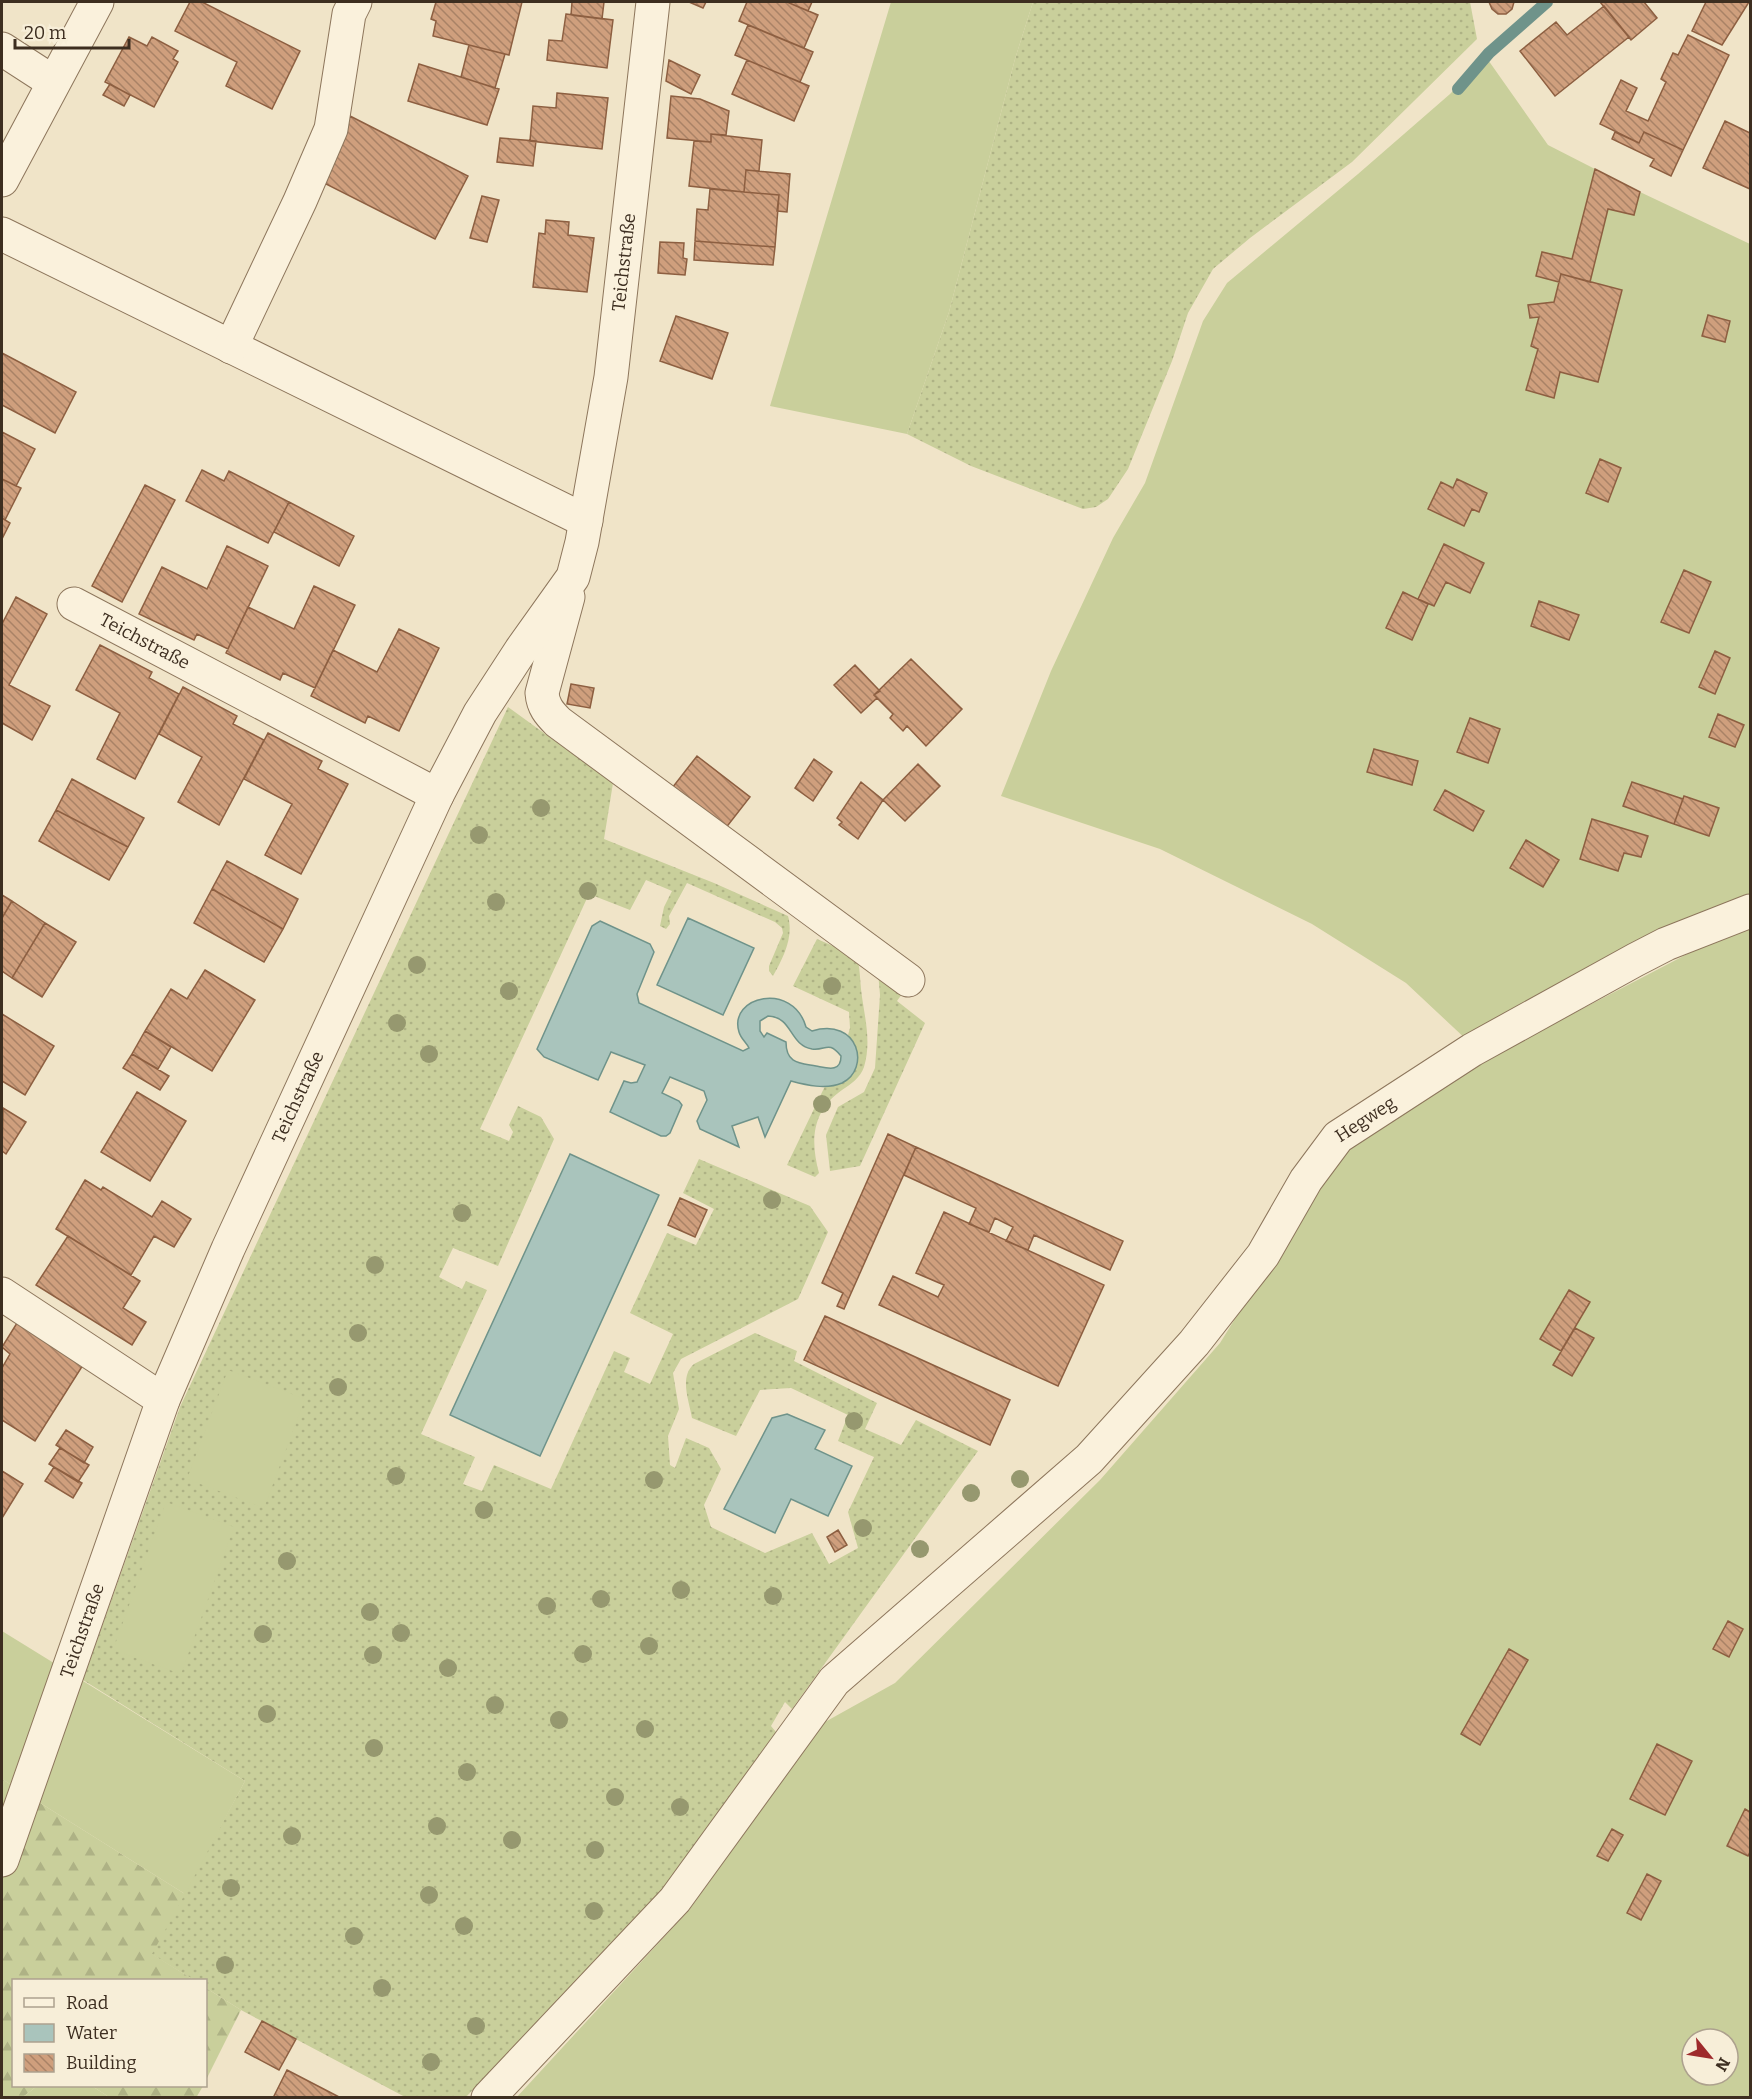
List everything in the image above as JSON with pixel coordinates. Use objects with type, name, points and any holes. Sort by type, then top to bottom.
[{"type":"street","points":[[2,180],[97,2]]},
{"type":"street","points":[[231,347],[300,201],[331,129],[349,14],[355,2]]},
{"type":"street","name":"Teichstraße","points":[[2,1860],[163,1400],[228,1249],[437,795],[480,713],[573,577],[586,521],[611,377],[653,2]]},
{"type":"street","points":[[2,49],[53,82]]},
{"type":"street","points":[[2,234],[586,521]]},
{"type":"street","points":[[573,577],[542,693],[543,703],[549,714],[908,980]]},
{"type":"street","name":"Teichstraße","points":[[74,604],[437,795]]},
{"type":"street","name":"Hegweg","points":[[488,2097],[675,1900],[834,1681],[1089,1459],[1194,1343],[1256,1264],[1306,1180],[1338,1137],[1472,1050],[1635,960],[1666,944],[1750,911]]},
{"type":"street","points":[[2,1294],[163,1400]]},
{"type":"green space","points":[[891,2],[1033,2],[1015,59],[949,312],[907,434],[770,406]]},
{"type":"green space","points":[[1033,2],[1470,2],[1477,39],[1352,162],[1250,238],[1213,269],[1188,313],[1172,361],[1128,469],[1108,499],[1096,507],[1083,509],[971,466],[907,434],[949,312],[1015,59]]},
{"type":"green space","points":[[1486,57],[1548,145],[1750,244],[1750,900],[1469,1042],[1406,983],[1312,924],[1160,849],[1001,796],[1051,671],[1113,538],[1145,483],[1203,321],[1227,283],[1450,94]]},
{"type":"green space","points":[[508,707],[613,783],[604,839],[714,883],[788,916],[790,932],[784,955],[773,976],[769,971],[769,966],[783,933],[782,928],[775,922],[687,883],[669,916],[670,924],[666,929],[660,926],[664,907],[672,891],[646,880],[630,910],[589,894],[480,1129],[509,1141],[513,1132],[509,1125],[518,1106],[541,1117],[554,1139],[498,1266],[453,1248],[439,1277],[462,1289],[466,1281],[487,1290],[421,1434],[475,1457],[463,1484],[482,1491],[494,1465],[551,1489],[614,1351],[630,1358],[624,1372],[650,1384],[673,1334],[630,1313],[667,1233],[696,1245],[714,1209],[683,1193],[699,1159],[810,1206],[828,1232],[798,1299],[681,1359],[673,1373],[679,1409],[668,1436],[670,1465],[675,1468],[686,1438],[709,1448],[721,1469],[704,1505],[711,1527],[765,1553],[812,1533],[829,1564],[858,1548],[848,1512],[874,1457],[838,1441],[848,1415],[791,1388],[760,1390],[736,1436],[692,1418],[686,1389],[689,1369],[694,1364],[755,1333],[797,1351],[794,1361],[877,1403],[865,1429],[901,1445],[916,1420],[978,1451],[792,1709],[785,1702],[771,1726],[776,1732],[663,1891],[466,2097],[405,2097],[241,2010],[207,1989],[207,1979],[192,1979],[151,1954],[245,1781],[83,1680],[180,1407]]},
{"type":"green space","points":[[1750,927],[1750,2097],[516,2098],[689,1910],[825,1722],[895,1683],[1100,1480],[1220,1343],[1336,1156],[1461,1072],[1695,950]]},
{"type":"green space","points":[[817,939],[847,952],[858,961],[867,1028],[867,1047],[864,1067],[860,1074],[832,1098],[819,1117],[814,1138],[819,1173],[815,1177],[787,1165],[825,1086],[843,1082],[855,1044],[848,1035],[849,1012],[793,986]]},
{"type":"green space","points":[[877,960],[907,987],[897,1001],[925,1023],[860,1166],[830,1171],[826,1135],[838,1107],[864,1092],[875,1068],[880,995]]},
{"type":"green space","points":[[228,1370],[305,1399],[264,1508],[187,1479]]},
{"type":"green space","points":[[166,1502],[234,1527],[181,1674],[113,1650]]},
{"type":"green space","points":[[2,1631],[245,1781],[185,1894],[2,1779]]},
{"type":"green space","points":[[2,1779],[185,1894],[152,1954],[192,1979],[12,1979],[12,2087],[36,2087],[23,2097],[2,2097]]},
{"type":"green space","points":[[207,1989],[241,2010],[207,2078]]},
{"type":"green space","points":[[36,2087],[94,2087],[109,2097],[23,2097]]},
{"type":"green space","points":[[94,2087],[202,2087],[196,2098],[109,2097]]},
{"type":"water","points":[[688,918],[754,948],[723,1015],[657,985]]},
{"type":"water","points":[[600,921],[650,944],[654,952],[637,994],[639,1003],[743,1051],[749,1048],[739,1032],[738,1020],[743,1010],[752,1002],[764,999],[776,999],[788,1003],[799,1013],[806,1027],[812,1031],[828,1029],[841,1031],[850,1038],[856,1046],[858,1057],[851,1076],[842,1083],[829,1086],[791,1081],[765,1137],[758,1117],[732,1126],[739,1147],[700,1129],[697,1121],[707,1100],[704,1091],[670,1077],[662,1093],[679,1101],[682,1105],[670,1133],[666,1136],[661,1136],[610,1112],[624,1081],[637,1082],[645,1065],[611,1052],[598,1080],[544,1057],[537,1049],[592,926]],"holes":[[[768,1016],[782,1021],[805,1046],[812,1049],[833,1048],[841,1056],[839,1065],[825,1068],[795,1061],[788,1055],[786,1042],[767,1033],[764,1037],[760,1031],[760,1021]]]},
{"type":"water","points":[[570,1154],[659,1195],[540,1456],[450,1415]]},
{"type":"water","points":[[787,1414],[825,1430],[815,1449],[852,1466],[828,1516],[791,1499],[775,1533],[724,1509],[772,1418]]},
{"type":"building","points":[[190,2],[202,2],[300,51],[272,109],[226,86],[237,62],[175,31]]},
{"type":"building","points":[[436,2],[522,2],[509,55],[433,36],[436,21],[431,19]]},
{"type":"building","points":[[572,2],[604,2],[602,19],[571,15]]},
{"type":"building","points":[[689,2],[706,2],[703,8]]},
{"type":"building","points":[[747,2],[787,2],[818,15],[804,48],[739,21]]},
{"type":"building","points":[[787,2],[812,2],[808,11]]},
{"type":"building","points":[[1489,2],[1514,2],[1512,9],[1506,14],[1498,14]]},
{"type":"building","points":[[1600,2],[1644,2],[1657,18],[1631,40]]},
{"type":"building","points":[[1706,2],[1749,2],[1722,45],[1692,31]]},
{"type":"building","points":[[1604,6],[1629,37],[1555,96],[1520,51],[1556,22],[1567,35]]},
{"type":"building","points":[[566,14],[613,20],[607,68],[547,60],[549,40],[562,41]]},
{"type":"building","points":[[748,25],[813,52],[800,82],[735,55]]},
{"type":"building","points":[[1688,35],[1729,55],[1683,150],[1644,132],[1639,143],[1600,124],[1621,80],[1637,88],[1626,111],[1648,121],[1666,82],[1661,79],[1673,53],[1678,55]]},
{"type":"building","points":[[129,37],[147,46],[152,37],[178,51],[173,59],[178,62],[154,107],[105,82]]},
{"type":"building","points":[[469,45],[505,54],[495,88],[461,77]]},
{"type":"building","points":[[669,60],[700,75],[691,94],[666,81]]},
{"type":"building","points":[[747,60],[809,86],[794,121],[732,94]]},
{"type":"building","points":[[419,64],[499,89],[487,125],[408,101]]},
{"type":"building","points":[[110,84],[130,95],[124,106],[103,95]]},
{"type":"building","points":[[557,93],[608,98],[602,149],[530,141],[533,106],[556,108]]},
{"type":"building","points":[[671,96],[700,99],[729,111],[726,135],[711,134],[711,142],[667,138]]},
{"type":"building","points":[[350,116],[468,176],[435,239],[318,180]]},
{"type":"building","points":[[1725,121],[1750,133],[1750,189],[1703,168]]},
{"type":"building","points":[[1615,132],[1639,143],[1644,132],[1683,150],[1671,176],[1650,166],[1654,159],[1612,139]]},
{"type":"building","points":[[711,134],[762,140],[759,171],[746,170],[744,192],[689,186],[694,141],[711,142]]},
{"type":"building","points":[[500,138],[536,141],[533,166],[497,162]]},
{"type":"building","points":[[1595,169],[1640,192],[1634,215],[1608,209],[1590,282],[1561,274],[1559,282],[1536,276],[1542,252],[1572,259]]},
{"type":"building","points":[[746,170],[790,174],[787,212],[777,211],[779,195],[744,192]]},
{"type":"building","points":[[710,189],[779,195],[775,247],[695,241],[697,209],[708,210]]},
{"type":"building","points":[[482,196],[499,200],[487,242],[470,238]]},
{"type":"building","points":[[546,220],[569,222],[568,235],[594,238],[587,292],[533,287],[539,233],[545,234]]},
{"type":"building","points":[[695,241],[775,247],[773,265],[694,260]]},
{"type":"building","points":[[660,242],[684,243],[683,258],[687,259],[685,275],[658,273]]},
{"type":"building","points":[[1561,274],[1622,290],[1598,382],[1560,372],[1554,398],[1526,390],[1538,349],[1531,346],[1539,317],[1530,318],[1528,305],[1554,302]]},
{"type":"building","points":[[1708,315],[1730,321],[1725,342],[1702,336]]},
{"type":"building","points":[[676,316],[728,333],[712,379],[660,361]]},
{"type":"building","points":[[2,353],[76,392],[55,433],[2,405]]},
{"type":"building","points":[[2,432],[35,449],[16,486],[2,479]]},
{"type":"building","points":[[1600,459],[1621,468],[1608,502],[1586,493]]},
{"type":"building","points":[[202,470],[224,481],[229,471],[289,502],[268,543],[186,501]]},
{"type":"building","points":[[2,479],[21,488],[5,520],[2,518]]},
{"type":"building","points":[[1457,479],[1487,493],[1479,512],[1472,509],[1464,526],[1428,509],[1441,482],[1453,488]]},
{"type":"building","points":[[145,485],[175,500],[122,602],[92,586]]},
{"type":"building","points":[[289,502],[354,536],[339,566],[274,532]]},
{"type":"building","points":[[2,518],[10,523],[2,539]]},
{"type":"building","points":[[1444,544],[1484,563],[1470,593],[1446,582],[1434,606],[1418,599]]},
{"type":"building","points":[[227,546],[268,566],[228,649],[197,634],[194,640],[139,614],[162,567],[207,589]]},
{"type":"building","points":[[1684,570],[1711,582],[1689,633],[1661,622]]},
{"type":"building","points":[[314,586],[355,605],[315,688],[283,673],[280,680],[226,653],[248,607],[294,629]]},
{"type":"building","points":[[1403,592],[1428,604],[1412,640],[1386,628]]},
{"type":"building","points":[[16,597],[47,614],[9,685],[50,706],[32,740],[2,723],[2,624]]},
{"type":"building","points":[[1539,601],[1579,615],[1569,640],[1531,626]]},
{"type":"building","points":[[399,629],[439,648],[399,731],[368,716],[365,723],[311,696],[333,650],[377,672]]},
{"type":"building","points":[[100,645],[152,672],[149,678],[179,694],[135,779],[97,759],[120,713],[76,690]]},
{"type":"building","points":[[1715,651],[1730,658],[1715,694],[1699,687]]},
{"type":"building","points":[[911,659],[962,709],[926,746],[907,726],[903,731],[890,718],[893,714],[874,695]]},
{"type":"building","points":[[855,665],[880,691],[874,695],[877,698],[861,713],[834,685]]},
{"type":"building","points":[[571,684],[594,688],[590,708],[567,704]]},
{"type":"building","points":[[183,687],[237,716],[233,724],[264,740],[219,825],[178,802],[202,757],[159,734]]},
{"type":"building","points":[[1718,714],[1744,725],[1735,747],[1709,737]]},
{"type":"building","points":[[1470,718],[1500,729],[1488,763],[1457,752]]},
{"type":"building","points":[[268,733],[322,761],[318,769],[348,784],[301,874],[265,855],[292,804],[244,779]]},
{"type":"building","points":[[1374,749],[1418,761],[1412,785],[1367,772]]},
{"type":"building","points":[[697,756],[750,797],[725,829],[672,788]]},
{"type":"building","points":[[814,759],[832,772],[813,801],[795,788]]},
{"type":"building","points":[[918,764],[940,786],[905,821],[883,800]]},
{"type":"building","points":[[72,779],[144,818],[128,847],[56,810]]},
{"type":"building","points":[[861,782],[883,800],[858,839],[839,825],[842,822],[837,818]]},
{"type":"building","points":[[1632,782],[1683,799],[1674,824],[1623,806]]},
{"type":"building","points":[[1445,790],[1484,811],[1473,831],[1434,810]]},
{"type":"building","points":[[1684,796],[1719,808],[1709,836],[1674,824]]},
{"type":"building","points":[[56,810],[128,847],[109,880],[39,841]]},
{"type":"building","points":[[1592,819],[1648,836],[1641,857],[1624,853],[1618,871],[1580,859]]},
{"type":"building","points":[[1526,840],[1559,860],[1543,887],[1510,868]]},
{"type":"building","points":[[227,861],[298,899],[283,929],[212,889]]},
{"type":"building","points":[[212,889],[283,929],[264,962],[194,923]]},
{"type":"building","points":[[2,895],[12,901],[2,918]]},
{"type":"building","points":[[12,901],[45,923],[12,978],[2,971],[2,918]]},
{"type":"building","points":[[45,923],[76,942],[42,997],[12,978]]},
{"type":"building","points":[[205,970],[255,1000],[212,1071],[145,1031],[171,989],[187,999]]},
{"type":"building","points":[[2,1014],[54,1046],[25,1095],[2,1081]]},
{"type":"building","points":[[145,1031],[171,1047],[158,1069],[132,1054]]},
{"type":"building","points":[[132,1054],[169,1076],[160,1090],[123,1068]]},
{"type":"building","points":[[137,1092],[186,1121],[150,1181],[101,1152]]},
{"type":"building","points":[[3,1108],[26,1122],[6,1154],[2,1151]]},
{"type":"building","points":[[888,1134],[916,1147],[844,1309],[837,1306],[843,1293],[822,1283]]},
{"type":"building","points":[[916,1147],[1123,1241],[1110,1270],[1034,1235],[1028,1250],[1006,1241],[1013,1227],[995,1218],[989,1232],[969,1224],[976,1208],[904,1175]]},
{"type":"building","points":[[85,1180],[101,1190],[103,1187],[152,1217],[162,1201],[191,1219],[174,1247],[154,1236],[131,1275],[56,1229]]},
{"type":"building","points":[[680,1198],[707,1210],[695,1237],[668,1225]]},
{"type":"building","points":[[944,1212],[1104,1285],[1058,1386],[879,1305],[893,1276],[938,1297],[944,1285],[916,1273]]},
{"type":"building","points":[[68,1236],[140,1281],[123,1308],[146,1322],[132,1345],[36,1285]]},
{"type":"building","points":[[1569,1290],[1590,1302],[1561,1351],[1540,1339]]},
{"type":"building","points":[[825,1316],[1010,1400],[990,1445],[804,1360]]},
{"type":"building","points":[[17,1323],[83,1365],[35,1441],[2,1420],[2,1368],[10,1354],[2,1347]]},
{"type":"building","points":[[1575,1328],[1594,1338],[1572,1376],[1553,1365]]},
{"type":"building","points":[[66,1430],[93,1447],[84,1463],[56,1445]]},
{"type":"building","points":[[60,1448],[89,1465],[78,1482],[49,1464]]},
{"type":"building","points":[[54,1467],[82,1483],[73,1498],[45,1481]]},
{"type":"building","points":[[2,1471],[23,1484],[2,1518]]},
{"type":"building","points":[[838,1530],[847,1545],[835,1552],[827,1537]]},
{"type":"building","points":[[1728,1621],[1743,1629],[1729,1657],[1713,1649]]},
{"type":"building","points":[[1509,1649],[1528,1660],[1480,1745],[1461,1734]]},
{"type":"building","points":[[1657,1744],[1692,1761],[1665,1815],[1630,1799]]},
{"type":"building","points":[[1745,1809],[1750,1812],[1750,1852],[1748,1856],[1727,1846]]},
{"type":"building","points":[[1612,1829],[1623,1835],[1608,1861],[1597,1856]]},
{"type":"building","points":[[1647,1874],[1661,1881],[1641,1920],[1627,1913]]},
{"type":"building","points":[[262,2021],[296,2039],[279,2070],[245,2052]]},
{"type":"building","points":[[287,2070],[341,2098],[273,2098]]},
{"type":"waterway","points":[[1458,89],[1489,53],[1547,2]]}]
